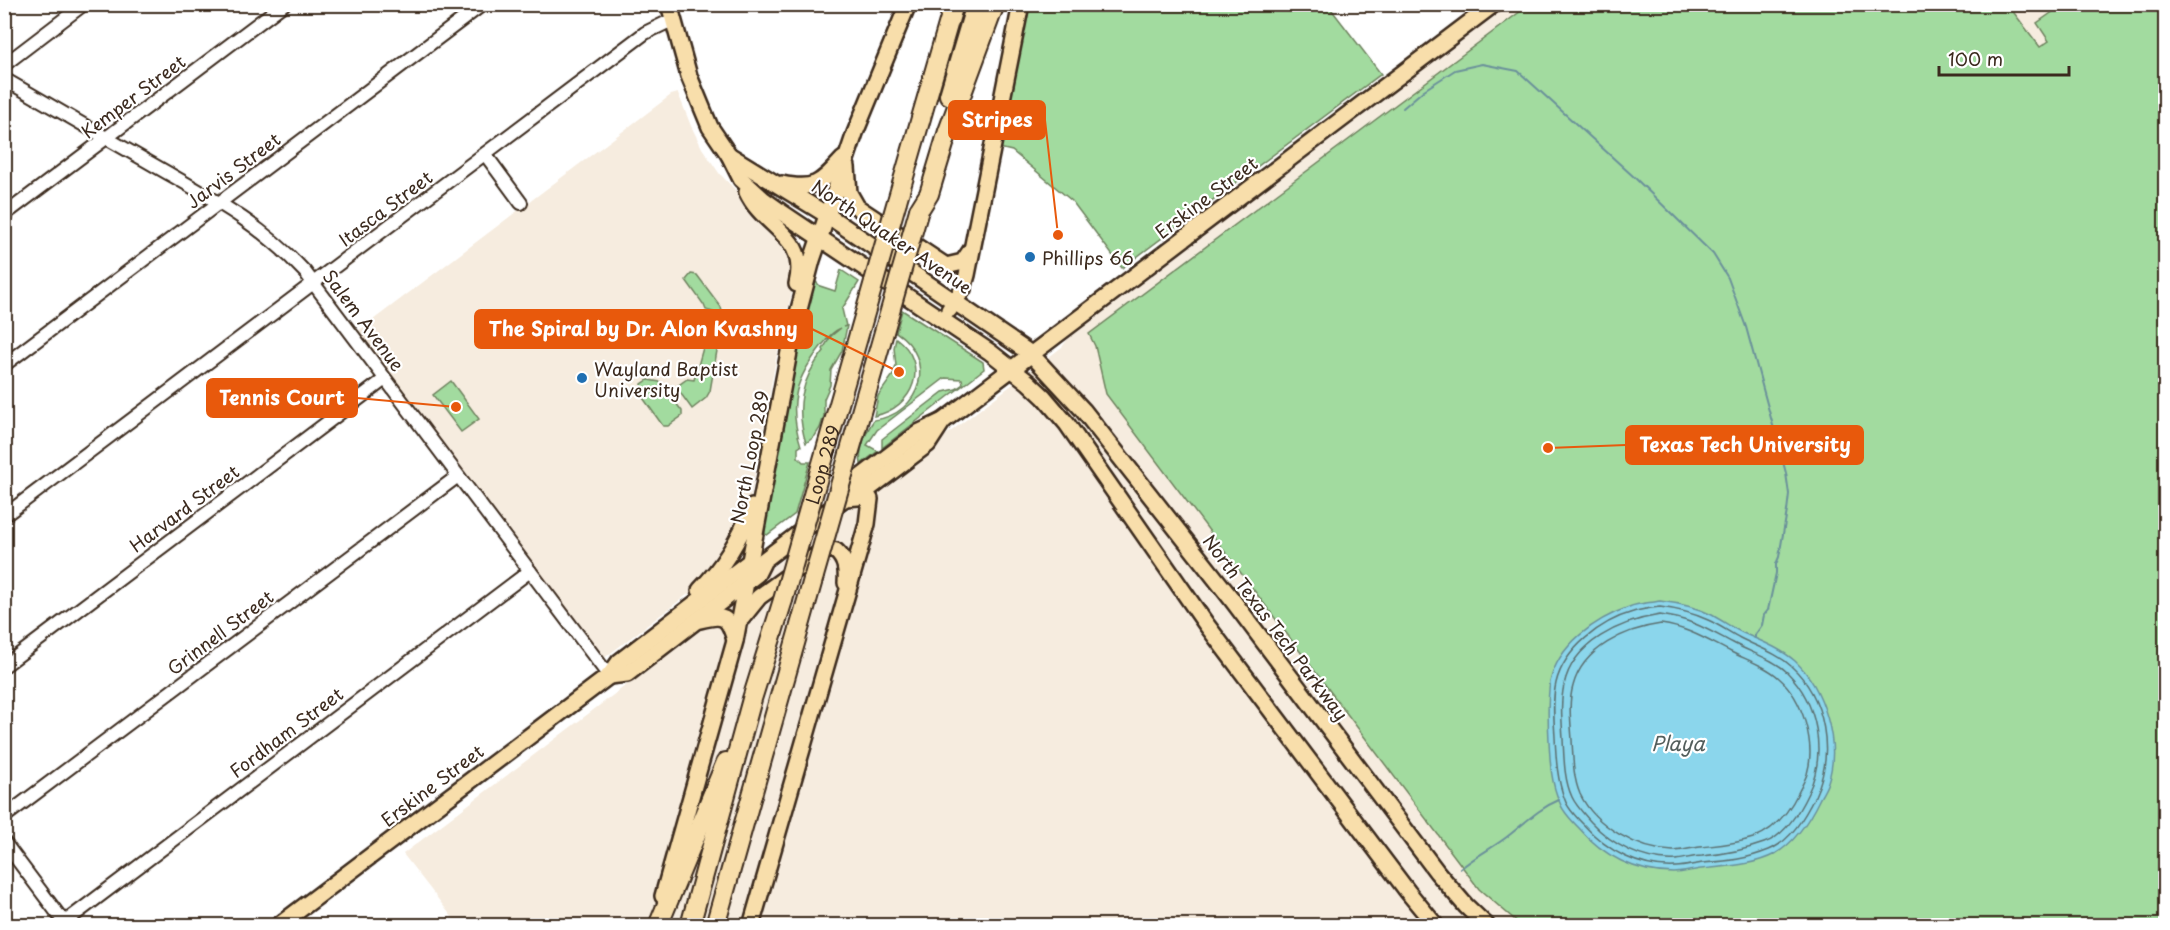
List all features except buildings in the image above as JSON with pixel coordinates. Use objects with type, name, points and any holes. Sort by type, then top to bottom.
[{"type":"highway","name":"Loop 289","points":[[690,926],[752,699],[783,600],[954,4]]},
{"type":"highway","name":"Loop 289","points":[[715,926],[976,4]]},
{"type":"highway","points":[[919,210],[929,194],[948,131],[995,4]]},
{"type":"highway","points":[[656,926],[752,699]]},
{"type":"main road","name":"North Loop 289","points":[[757,561],[765,477],[792,336],[826,215],[847,155],[908,4]]},
{"type":"main road","points":[[942,320],[963,289],[1021,4]]},
{"type":"main road","name":"Erskine Street","points":[[278,926],[609,676],[619,662],[757,561],[920,432],[943,421],[1494,4]]},
{"type":"main road","name":"North Quaker Avenue","points":[[671,12],[697,97],[710,127],[729,155],[741,179],[764,200],[1012,368]]},
{"type":"main road","name":"North Quaker Avenue","points":[[729,155],[826,215],[1031,354]]},
{"type":"main road","points":[[776,183],[797,187],[818,184],[847,155]]},
{"type":"main road","points":[[847,155],[849,193],[857,207],[946,266],[963,262],[971,250]]},
{"type":"main road","points":[[741,179],[752,204],[789,240],[798,256],[800,271],[790,312],[792,336]]},
{"type":"main road","name":"North Texas Tech Parkway","points":[[1031,354],[1083,410],[1230,597],[1437,872],[1466,906],[1487,926]]},
{"type":"main road","points":[[1012,368],[1044,397],[1067,424],[1206,624],[1436,926]]},
{"type":"main road","name":"Erskine Street","points":[[847,492],[858,497],[928,444],[943,421]]},
{"type":"main road","points":[[656,633],[712,578],[725,562],[742,533],[765,477]]},
{"type":"main road","points":[[751,926],[867,524],[870,502],[866,491]]},
{"type":"main road","points":[[739,622],[759,597],[825,549],[836,551],[846,565],[845,600]]},
{"type":"main road","name":"Erskine Street","points":[[609,676],[627,674],[697,621],[757,574],[757,561]]},
{"type":"main road","points":[[656,926],[735,641],[746,582]]},
{"type":"main road","points":[[697,621],[715,616],[723,618],[730,623],[735,641]]},
{"type":"street","points":[[4,65],[84,4]]},
{"type":"street","name":"Kemper Street","points":[[4,215],[284,4]]},
{"type":"street","name":"Jarvis Street","points":[[4,365],[483,4]]},
{"type":"street","name":"Itasca Street","points":[[4,516],[671,12]]},
{"type":"street","name":"Salem Avenue","points":[[4,79],[219,203],[256,226],[284,249],[314,284],[609,676]]},
{"type":"street","points":[[485,154],[521,203]]},
{"type":"street","name":"Harvard Street","points":[[4,666],[385,379]]},
{"type":"street","name":"Grinnell Street","points":[[4,817],[458,476]]},
{"type":"street","name":"Fordham Street","points":[[66,924],[530,571]]},
{"type":"street","points":[[4,842],[66,924]]},
{"type":"shaded area","points":[[1503,5],[2165,5],[2165,925],[459,926],[403,854],[707,624],[754,581],[1062,347],[1073,332]]},
{"type":"shaded area","name":"Wayland Baptist University","points":[[678,93],[702,148],[719,173],[788,244],[796,275],[776,359],[750,500],[741,527],[696,588],[603,659],[357,332],[671,95]]},
{"type":"green space","points":[[1025,5],[1328,5],[1381,74],[1122,268],[1072,201],[1012,151],[999,148]]},
{"type":"green space","points":[[1529,5],[2008,5],[2040,47],[2049,41],[2037,23],[2054,11],[2053,5],[2165,5],[2165,925],[1521,925],[1479,889],[1106,394],[1095,346],[1089,334]]},
{"type":"green space","points":[[841,270],[859,282],[842,309],[846,326],[843,327],[847,326],[842,351],[831,370],[830,385],[824,399],[824,416],[815,436],[806,443],[801,418],[805,383],[831,336],[841,328],[833,333],[823,344],[800,380],[795,403],[801,446],[798,448],[798,457],[803,462],[810,462],[795,514],[767,535],[764,527],[791,378],[813,284],[815,281],[820,286],[835,291]]},
{"type":"green space","points":[[691,274],[697,275],[721,307],[723,316],[710,391],[706,398],[692,409],[676,387],[687,379],[694,380],[713,312],[706,310],[686,280]]},
{"type":"green space","points":[[902,310],[983,362],[984,369],[882,448],[882,439],[943,392],[956,389],[963,384],[962,379],[945,378],[877,430],[867,445],[878,451],[861,464],[863,441],[874,420],[890,416],[903,408],[913,397],[918,384],[920,370],[917,356],[909,343],[896,332]]},
{"type":"green space","points":[[896,338],[907,348],[913,360],[915,372],[913,384],[908,395],[899,404],[874,416],[878,396],[893,375],[896,366],[894,348]]},
{"type":"green space","points":[[648,380],[660,382],[682,411],[682,416],[668,426],[663,426],[641,395],[642,384]]},
{"type":"green space","points":[[451,381],[479,419],[461,432],[433,395]]},
{"type":"water","name":"Playa","points":[[1660,601],[1706,612],[1783,652],[1805,672],[1822,701],[1831,734],[1832,767],[1828,782],[1812,814],[1796,837],[1783,849],[1766,858],[1739,865],[1677,873],[1646,870],[1621,861],[1599,847],[1588,838],[1561,806],[1553,780],[1549,749],[1548,697],[1554,669],[1570,645],[1591,626],[1616,612],[1640,604]]},
{"type":"waterway","points":[[1403,108],[1424,90],[1455,70],[1482,64],[1518,71],[1634,177],[1713,254],[1728,278],[1746,327],[1786,473],[1789,494],[1768,610],[1755,638]]},
{"type":"waterway","points":[[1460,869],[1537,813],[1559,800]]},
{"type":"place","name":"Stripes","points":[[1058,235]]},
{"type":"place","name":"Phillips 66","points":[[1030,257]]},
{"type":"place","name":"The Spiral by Dr. Alon Kvashny","points":[[899,372]]},
{"type":"place","name":"Wayland Baptist University","points":[[582,378]]},
{"type":"place","name":"Tennis Court","points":[[456,407]]},
{"type":"place","name":"Texas Tech University","points":[[1548,448]]}]
